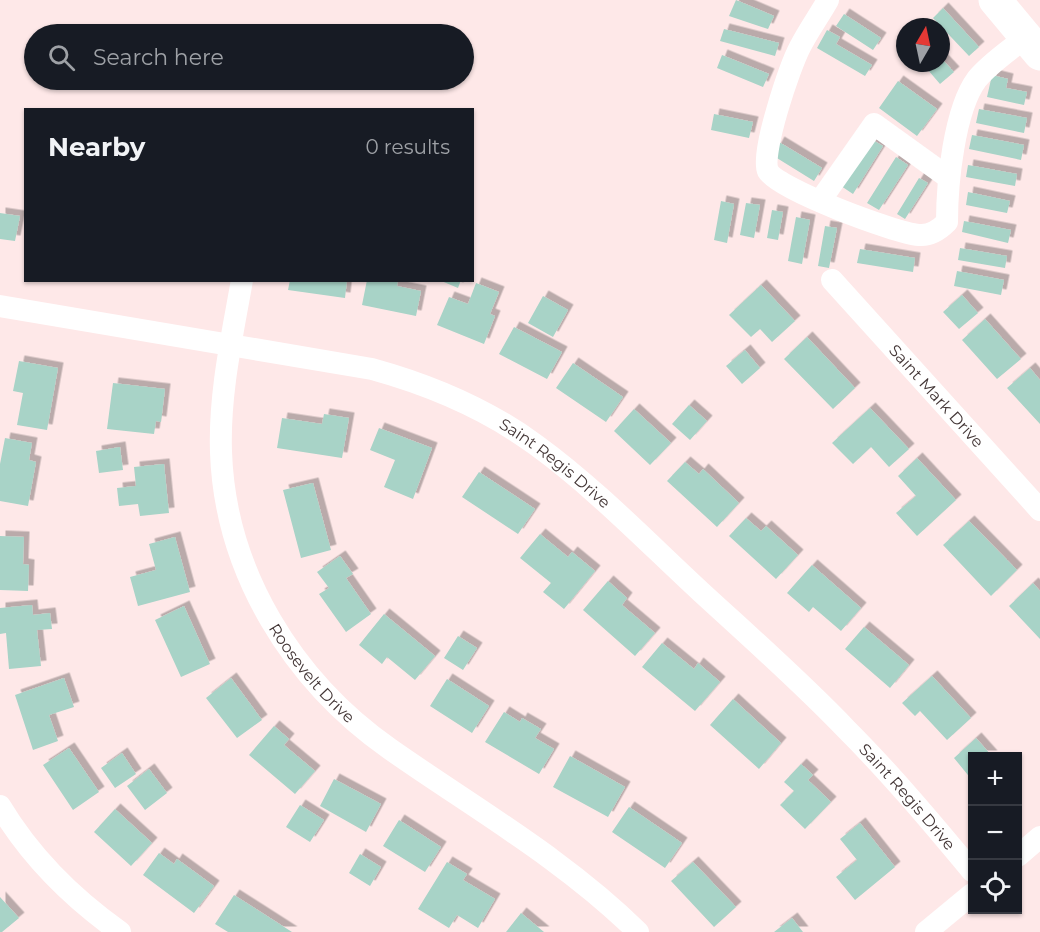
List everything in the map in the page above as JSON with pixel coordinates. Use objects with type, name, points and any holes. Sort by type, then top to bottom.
[{"type":"main road","points":[[995,0],[1033,46]]},
{"type":"street","points":[[828,0],[799,49],[768,142],[766,161],[768,171],[777,181],[820,201],[897,231],[920,235],[931,233],[947,222],[950,178],[963,111],[971,89],[979,78],[1033,46]]},
{"type":"street","points":[[820,201],[874,124],[950,178]]},
{"type":"street","name":"Saint Mark Drive","points":[[832,280],[1040,510]]},
{"type":"street","name":"Roosevelt Drive","points":[[242,282],[230,344],[223,400],[221,452],[226,498],[242,557],[253,587],[290,651],[331,700],[357,725],[553,859],[606,900],[638,932]]},
{"type":"street","name":"Saint Regis Drive","points":[[0,306],[341,363],[404,378],[455,398],[535,444],[581,481],[847,729],[907,793],[968,866]]},
{"type":"street","points":[[0,806],[33,853],[67,890],[120,932]]},
{"type":"street","points":[[1022,852],[1040,837]]},
{"type":"street","points":[[926,932],[968,897]]},
{"type":"building","points":[[736,0],[774,16],[768,29],[729,16]]},
{"type":"building","points":[[943,8],[979,47],[969,56],[950,36],[950,18],[933,18]]},
{"type":"building","points":[[844,14],[881,38],[873,50],[836,26]]},
{"type":"building","points":[[724,29],[779,43],[775,56],[720,41]]},
{"type":"building","points":[[827,30],[840,37],[836,44],[872,65],[865,76],[817,48]]},
{"type":"building","points":[[722,55],[769,74],[763,87],[717,68]]},
{"type":"building","points":[[950,68],[954,72],[940,84],[930,72],[950,72]]},
{"type":"building","points":[[992,75],[1008,79],[1006,88],[1027,92],[1024,105],[987,97]]},
{"type":"building","points":[[898,81],[937,109],[917,136],[879,108]]},
{"type":"building","points":[[979,109],[1027,118],[1024,133],[976,123]]},
{"type":"building","points":[[714,114],[753,122],[749,138],[711,130]]},
{"type":"building","points":[[972,135],[1024,145],[1021,160],[969,149]]},
{"type":"building","points":[[871,139],[883,146],[853,194],[841,186]]},
{"type":"building","points":[[779,142],[822,168],[814,181],[772,155]]},
{"type":"building","points":[[896,157],[908,165],[879,210],[867,203]]},
{"type":"building","points":[[968,165],[1017,174],[1015,186],[966,177]]},
{"type":"building","points":[[919,178],[928,183],[905,219],[897,214]]},
{"type":"building","points":[[968,192],[1010,201],[1007,213],[966,205]]},
{"type":"building","points":[[721,201],[734,204],[727,243],[714,240]]},
{"type":"building","points":[[746,203],[760,205],[754,238],[740,235]]},
{"type":"building","points":[[772,210],[783,212],[778,240],[767,238]]},
{"type":"building","points":[[0,213],[20,216],[15,241],[0,239]]},
{"type":"building","points":[[796,217],[810,220],[802,264],[788,261]]},
{"type":"building","points":[[964,221],[1011,230],[1008,243],[962,232]]},
{"type":"building","points":[[825,226],[837,228],[829,268],[818,266]]},
{"type":"building","points":[[960,248],[1007,256],[1005,268],[958,260]]},
{"type":"building","points":[[860,249],[915,258],[913,272],[857,263]]},
{"type":"building","points":[[957,271],[1004,280],[1001,295],[954,286]]},
{"type":"building","points":[[290,282],[347,282],[345,298],[288,290]]},
{"type":"building","points":[[367,282],[398,282],[397,286],[421,291],[416,316],[362,305]]},
{"type":"building","points":[[444,282],[460,282],[458,288]]},
{"type":"building","points":[[476,283],[499,292],[490,314],[495,316],[484,344],[437,325],[449,297],[468,304]]},
{"type":"building","points":[[761,285],[795,321],[772,342],[760,329],[751,337],[729,315]]},
{"type":"building","points":[[962,295],[978,313],[959,329],[943,312]]},
{"type":"building","points":[[543,296],[568,310],[553,337],[528,323]]},
{"type":"building","points":[[985,319],[1021,359],[997,379],[962,340]]},
{"type":"building","points":[[514,327],[562,352],[547,379],[499,354]]},
{"type":"building","points":[[807,337],[855,388],[833,409],[784,359]]},
{"type":"building","points":[[745,350],[760,368],[742,384],[726,366]]},
{"type":"building","points":[[19,361],[58,368],[47,430],[17,425],[23,393],[13,391]]},
{"type":"building","points":[[573,363],[623,397],[606,422],[556,388]]},
{"type":"building","points":[[1030,368],[1040,380],[1040,424],[1007,388]]},
{"type":"building","points":[[113,383],[165,389],[161,422],[156,421],[154,434],[107,429]]},
{"type":"building","points":[[689,405],[707,421],[690,440],[672,424]]},
{"type":"building","points":[[870,408],[909,449],[889,467],[871,447],[853,464],[832,443]]},
{"type":"building","points":[[634,409],[671,443],[650,465],[614,431]]},
{"type":"building","points":[[324,414],[349,418],[342,458],[277,448],[282,418],[322,424]]},
{"type":"building","points":[[379,428],[432,448],[413,499],[384,487],[395,460],[370,450]]},
{"type":"building","points":[[5,438],[32,443],[29,460],[36,462],[28,506],[0,501],[0,464]]},
{"type":"building","points":[[120,447],[123,470],[99,473],[96,451]]},
{"type":"building","points":[[917,458],[956,500],[917,536],[896,513],[916,496],[898,476]]},
{"type":"building","points":[[685,462],[699,474],[703,469],[739,503],[717,527],[667,481]]},
{"type":"building","points":[[164,464],[169,513],[140,516],[138,504],[119,506],[117,488],[136,486],[134,467]]},
{"type":"building","points":[[479,472],[535,509],[518,534],[462,497]]},
{"type":"building","points":[[313,483],[331,550],[301,558],[283,490]]},
{"type":"building","points":[[746,518],[761,531],[766,526],[798,555],[776,579],[729,536]]},
{"type":"building","points":[[969,521],[1017,570],[991,596],[943,545]]},
{"type":"building","points":[[540,534],[568,557],[572,552],[595,571],[564,609],[543,592],[551,583],[520,558]]},
{"type":"building","points":[[0,536],[24,537],[23,564],[29,565],[28,591],[0,590]]},
{"type":"building","points":[[175,537],[190,592],[138,606],[130,577],[156,570],[149,544]]},
{"type":"building","points":[[340,556],[353,574],[346,578],[371,614],[346,632],[319,594],[329,588],[317,572]]},
{"type":"building","points":[[812,565],[861,608],[841,631],[813,607],[809,612],[787,593]]},
{"type":"building","points":[[608,581],[627,598],[622,605],[655,633],[635,656],[583,610]]},
{"type":"building","points":[[1033,583],[1040,591],[1040,639],[1009,606]]},
{"type":"building","points":[[32,605],[33,615],[50,613],[52,629],[37,630],[41,666],[9,669],[6,633],[0,634],[0,608]]},
{"type":"building","points":[[184,606],[210,664],[181,677],[155,620]]},
{"type":"building","points":[[384,614],[435,656],[415,680],[387,657],[382,664],[359,645]]},
{"type":"building","points":[[864,627],[909,665],[890,688],[845,649]]},
{"type":"building","points":[[458,636],[477,648],[463,670],[444,658]]},
{"type":"building","points":[[662,643],[694,669],[698,663],[720,682],[695,711],[642,667]]},
{"type":"building","points":[[932,676],[971,718],[947,740],[920,711],[915,716],[902,703]]},
{"type":"building","points":[[64,678],[74,707],[49,715],[58,741],[33,750],[15,695]]},
{"type":"building","points":[[231,678],[262,720],[237,738],[206,698]]},
{"type":"building","points":[[447,679],[489,706],[472,733],[430,706]]},
{"type":"building","points":[[733,699],[781,743],[759,769],[710,725]]},
{"type":"building","points":[[504,712],[520,722],[522,718],[541,729],[535,738],[554,749],[539,774],[485,742]]},
{"type":"building","points":[[274,726],[289,739],[284,745],[315,771],[295,794],[249,755]]},
{"type":"building","points":[[976,738],[988,752],[968,752],[968,775],[954,758]]},
{"type":"building","points":[[69,748],[99,792],[73,810],[43,765]]},
{"type":"building","points":[[122,753],[136,774],[115,788],[101,768]]},
{"type":"building","points":[[570,756],[625,787],[608,817],[553,787]]},
{"type":"building","points":[[801,764],[813,775],[808,780],[831,802],[805,829],[780,805],[794,791],[784,782]]},
{"type":"building","points":[[149,769],[167,793],[145,810],[127,786]]},
{"type":"building","points":[[334,779],[381,804],[366,832],[320,806]]},
{"type":"building","points":[[300,805],[324,820],[310,842],[286,827]]},
{"type":"building","points":[[629,807],[682,843],[665,868],[612,832]]},
{"type":"building","points":[[115,809],[152,843],[131,866],[94,832]]},
{"type":"building","points":[[399,820],[441,847],[425,872],[383,846]]},
{"type":"building","points":[[860,823],[895,867],[855,900],[836,877],[857,860],[840,839]]},
{"type":"building","points":[[159,853],[174,864],[177,859],[214,886],[194,913],[143,875]]},
{"type":"building","points":[[360,854],[381,867],[370,886],[349,873]]},
{"type":"building","points":[[447,862],[467,874],[463,880],[495,899],[478,928],[457,915],[449,928],[418,909]]},
{"type":"building","points":[[693,862],[736,907],[714,927],[671,881]]},
{"type":"building","points":[[234,895],[292,932],[228,932],[215,924]]},
{"type":"building","points":[[0,897],[19,918],[2,932],[0,932]]},
{"type":"building","points":[[521,913],[544,932],[506,932]]},
{"type":"building","points":[[792,918],[803,932],[774,932]]}]
